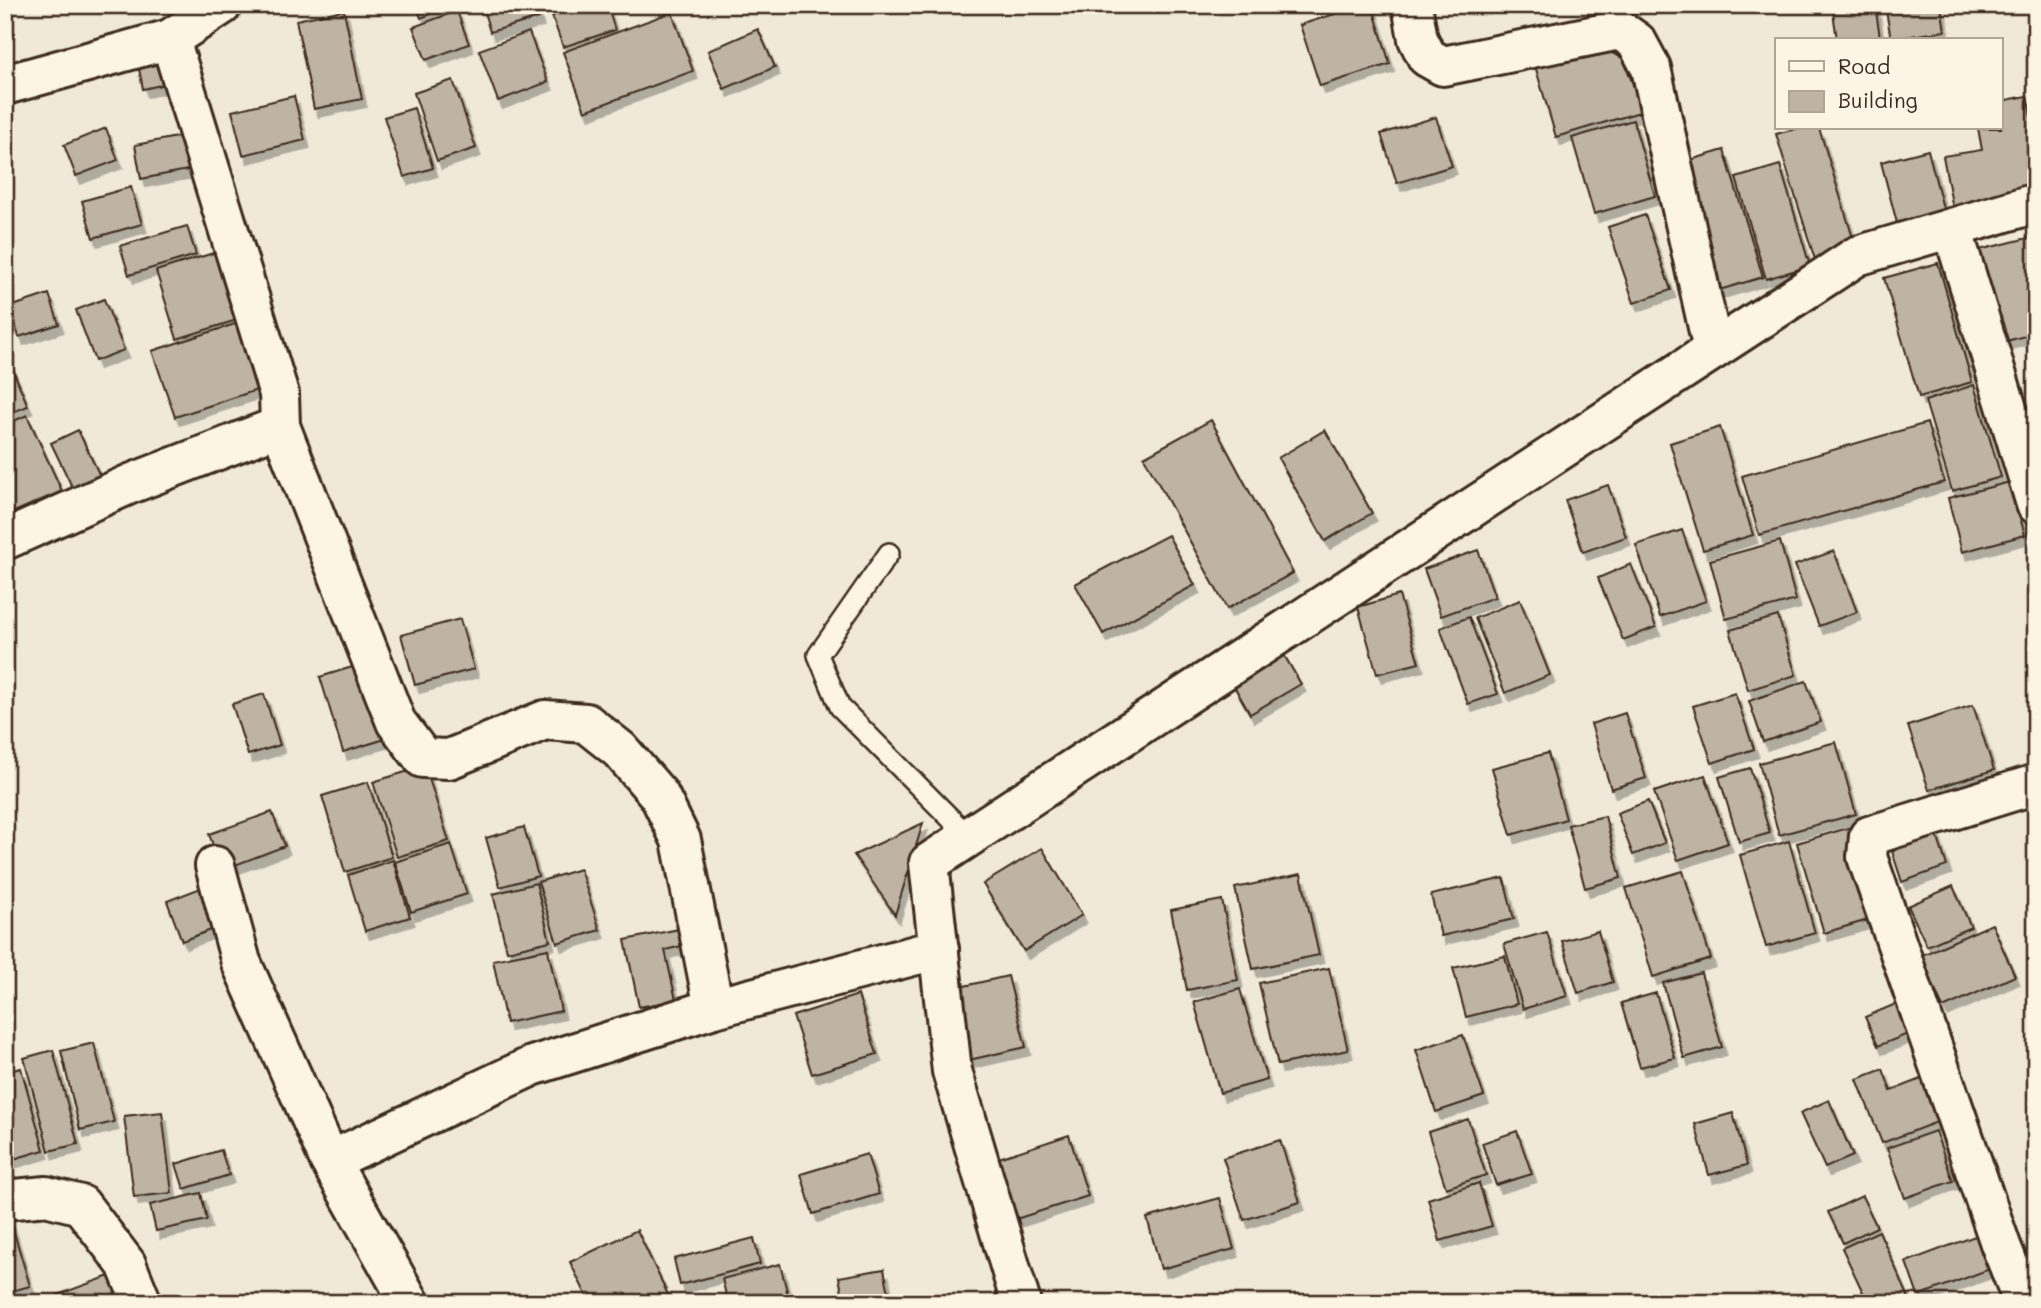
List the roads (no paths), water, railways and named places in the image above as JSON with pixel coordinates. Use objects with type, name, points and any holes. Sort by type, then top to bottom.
[{"type":"street","points":[[5,85],[170,40],[222,5]]},
{"type":"street","points":[[1412,5],[1418,39],[1427,57],[1443,66],[1620,30],[1637,42],[1651,68],[1713,350]]},
{"type":"street","points":[[170,40],[279,394],[280,426],[396,722],[423,758],[449,759],[545,720],[586,723],[620,750],[659,794],[681,840],[714,1008]]},
{"type":"street","points":[[1021,1303],[952,1071],[929,863],[1857,256],[2036,204]]},
{"type":"street","points":[[1952,228],[2036,504]]},
{"type":"street","points":[[5,540],[130,484],[280,426]]},
{"type":"street","points":[[2024,1303],[2001,1246],[1867,857],[1869,836],[2036,784]]},
{"type":"street","points":[[215,866],[241,962],[330,1161],[410,1303]]},
{"type":"street","points":[[330,1161],[532,1066],[714,1008],[939,949]]},
{"type":"street","points":[[5,1200],[46,1196],[81,1205],[126,1264],[142,1303]]},
{"type":"lane","points":[[889,553],[818,655],[840,707],[968,837]]}]
